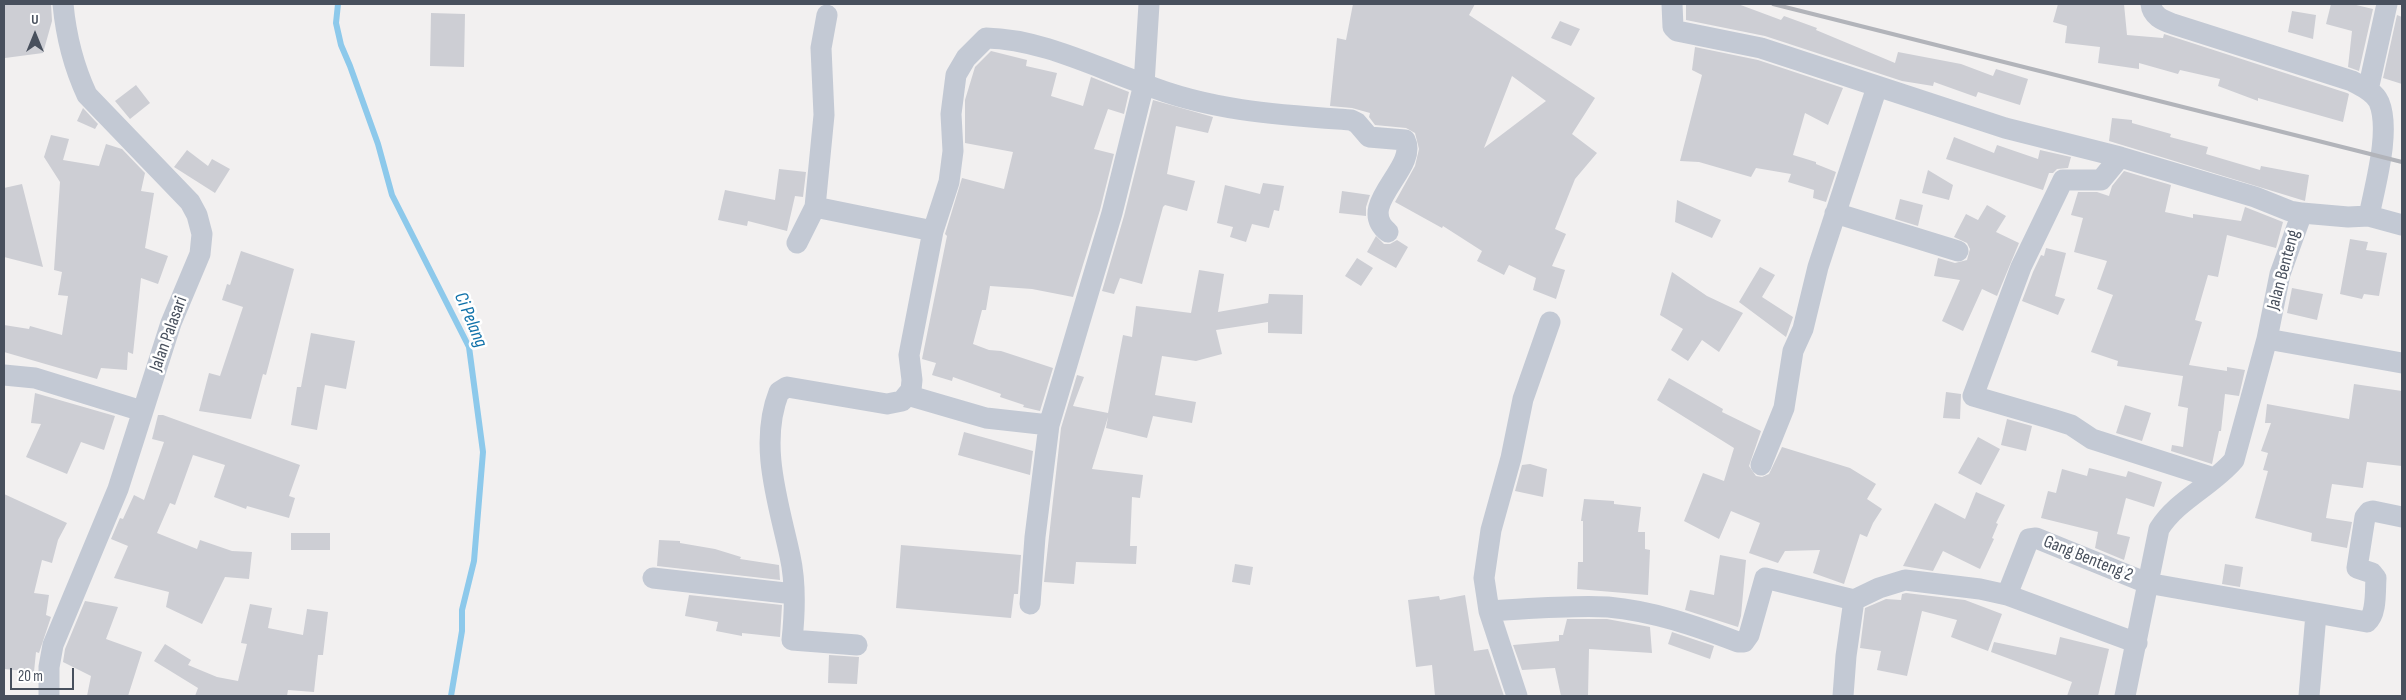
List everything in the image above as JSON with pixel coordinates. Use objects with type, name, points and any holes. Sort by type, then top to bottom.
[{"type":"street","name":"Jalan Palasari","points":[[49,696],[49,667],[53,645],[118,489],[170,323],[200,254],[202,234],[197,215],[190,202],[87,95],[78,76],[66,35],[63,4]]},
{"type":"street","points":[[1030,604],[1035,537],[1048,425],[1112,213],[1144,84],[1150,4]]},
{"type":"street","points":[[1672,4],[1673,27],[1677,31],[1761,48],[2005,128],[2120,157],[2255,197],[2290,211],[2302,212]]},
{"type":"street","points":[[2151,4],[2152,11],[2159,18],[2173,24],[2352,81],[2368,90],[2378,101],[2384,128],[2369,216]]},
{"type":"street","points":[[2368,90],[2387,4]]},
{"type":"street","points":[[796,243],[815,206],[824,115],[821,48],[827,15]]},
{"type":"street","points":[[857,645],[792,640],[794,594],[790,557],[775,497],[772,466],[771,431],[778,392],[787,388],[887,404],[902,401],[910,390],[912,380],[910,355],[933,231],[949,182],[953,150],[951,114],[956,75],[966,58],[986,38],[1004,38],[1042,48],[1179,97],[1232,109],[1352,120],[1369,137],[1405,140],[1408,147],[1406,157],[1379,206],[1381,224],[1388,232]]},
{"type":"street","points":[[1761,465],[1784,408],[1794,351],[1803,329],[1818,267],[1877,87]]},
{"type":"street","points":[[2120,157],[2101,180],[2064,180],[2021,267],[1973,396],[2071,425],[2092,439],[2214,478]]},
{"type":"street","points":[[815,206],[933,231]]},
{"type":"street","name":"Jalan Benteng","points":[[2125,696],[2159,530],[2164,521],[2214,478],[2224,472],[2234,460],[2267,339],[2280,274],[2302,212],[2348,217],[2369,216],[2402,225]]},
{"type":"street","points":[[1835,213],[1958,252]]},
{"type":"street","points":[[1517,696],[1489,611],[1484,578],[1491,530],[1511,458],[1523,399],[1550,322]]},
{"type":"street","points":[[2267,339],[2402,363]]},
{"type":"street","points":[[4,375],[35,378],[142,411]]},
{"type":"street","points":[[907,394],[986,418],[1048,425]]},
{"type":"street","points":[[2147,583],[2367,622],[2371,618],[2376,578],[2372,573],[2359,570],[2357,563],[2365,518],[2368,512],[2374,511],[2402,517]]},
{"type":"street","name":"Gang Benteng 2","points":[[2007,595],[2030,539],[2033,538],[2147,583]]},
{"type":"street","points":[[653,578],[794,594]]},
{"type":"street","points":[[1489,611],[1608,607],[1638,611],[1688,623],[1738,642],[1744,642],[1749,635],[1765,578],[1854,600],[1879,588],[1905,580],[1980,589],[2007,595],[2137,643]]},
{"type":"street","points":[[1843,696],[1846,656],[1854,600]]},
{"type":"street","points":[[2309,696],[2316,614]]},
{"type":"building","points":[[5,4],[51,4],[52,21],[43,53],[5,58]]},
{"type":"building","points":[[1353,4],[1475,4],[1469,15],[1595,98],[1572,134],[1597,153],[1575,179],[1555,229],[1566,234],[1552,266],[1565,270],[1556,299],[1533,290],[1536,278],[1509,265],[1504,275],[1477,261],[1482,251],[1443,226],[1442,228],[1395,202],[1415,166],[1419,149],[1415,133],[1406,128],[1375,125],[1369,117],[1370,113],[1352,108],[1330,106],[1337,38],[1346,40]],"holes":[[[1512,76],[1546,101],[1484,148]]]},
{"type":"building","points":[[1686,4],[1738,4],[1781,20],[1784,16],[1817,28],[1816,30],[1895,63],[1898,52],[1961,64],[1993,76],[1996,69],[2028,79],[2020,105],[1978,92],[1976,97],[1934,82],[1933,86],[1902,81],[1765,36],[1686,20]]},
{"type":"building","points":[[2058,4],[2124,4],[2127,35],[2163,38],[2164,34],[2347,93],[2349,94],[2343,122],[2258,98],[2258,101],[2218,86],[2220,79],[2180,70],[2178,74],[2139,63],[2139,69],[2098,63],[2100,47],[2065,43],[2067,26],[2053,22]]},
{"type":"building","points":[[2331,4],[2352,4],[2373,9],[2359,71],[2348,67],[2352,31],[2326,24]]},
{"type":"building","points":[[2292,11],[2316,15],[2313,39],[2288,32]]},
{"type":"building","points":[[431,13],[465,14],[464,67],[430,66]]},
{"type":"building","points":[[2397,15],[2402,17],[2402,84],[2383,78]]},
{"type":"building","points":[[1560,21],[1580,29],[1571,46],[1551,38]]},
{"type":"building","points":[[1695,47],[1758,60],[1843,88],[1828,125],[1805,113],[1793,155],[1816,162],[1816,164],[1836,172],[1826,202],[1813,198],[1814,190],[1788,182],[1791,174],[1756,168],[1751,177],[1699,162],[1680,161],[1702,75],[1692,70]]},
{"type":"building","points":[[991,51],[1027,60],[1026,66],[1057,73],[1051,96],[1083,106],[1091,77],[1129,92],[1124,114],[1108,109],[1094,149],[1114,154],[1100,210],[1073,297],[1032,289],[990,286],[986,310],[982,310],[973,344],[1053,368],[1040,411],[1023,407],[1024,405],[1000,397],[1001,394],[953,377],[952,381],[932,375],[936,363],[922,359],[947,236],[945,234],[962,178],[1004,189],[1013,152],[965,143],[965,100],[975,67]]},
{"type":"building","points":[[136,85],[150,103],[130,119],[115,101]]},
{"type":"building","points":[[1153,100],[1213,117],[1208,133],[1176,126],[1167,174],[1195,181],[1187,211],[1165,205],[1163,207],[1142,284],[1120,278],[1114,294],[1102,291],[1124,216]]},
{"type":"building","points":[[83,108],[98,124],[95,129],[77,121]]},
{"type":"building","points":[[2112,118],[2132,120],[2132,123],[2171,134],[2170,137],[2208,147],[2206,154],[2260,170],[2261,166],[2309,175],[2305,201],[2109,141]]},
{"type":"building","points":[[51,135],[69,139],[63,160],[99,166],[106,144],[122,149],[145,173],[141,191],[154,193],[145,248],[168,256],[158,284],[141,278],[133,354],[128,352],[127,370],[101,368],[97,379],[4,352],[4,325],[29,329],[30,326],[62,335],[68,296],[58,295],[62,272],[54,270],[60,182],[44,157]]},
{"type":"building","points":[[1954,137],[1994,153],[1997,145],[2038,159],[2040,150],[2071,157],[2068,168],[2057,169],[2053,173],[2049,173],[2043,190],[1946,159]]},
{"type":"building","points":[[187,150],[208,166],[212,159],[230,169],[215,193],[174,167]]},
{"type":"building","points":[[779,169],[806,172],[803,197],[795,196],[787,231],[748,221],[747,226],[718,220],[725,190],[775,200]]},
{"type":"building","points":[[1928,170],[1953,185],[1949,200],[1922,193]]},
{"type":"building","points":[[2124,171],[2171,185],[2165,212],[2193,218],[2193,214],[2241,221],[2245,207],[2283,222],[2276,248],[2227,235],[2218,277],[2208,275],[2195,320],[2202,322],[2189,365],[2227,371],[2227,367],[2245,370],[2239,396],[2225,394],[2221,431],[2219,431],[2212,464],[2171,451],[2172,445],[2183,447],[2188,408],[2178,406],[2183,376],[2117,366],[2118,361],[2091,352],[2113,295],[2097,289],[2107,261],[2074,252],[2083,218],[2071,215],[2078,192],[2097,192],[2109,196],[2112,186]]},
{"type":"building","points":[[1263,183],[1284,186],[1279,211],[1274,210],[1269,228],[1252,224],[1246,242],[1230,237],[1233,227],[1217,223],[1225,185],[1260,194]]},
{"type":"building","points":[[22,184],[43,267],[4,257],[4,188]]},
{"type":"building","points":[[1342,191],[1370,195],[1366,207],[1366,216],[1339,213]]},
{"type":"building","points":[[1900,199],[1923,205],[1918,226],[1895,219]]},
{"type":"building","points":[[1677,200],[1721,220],[1712,238],[1675,222]]},
{"type":"building","points":[[1987,205],[2006,216],[1996,232],[2019,243],[1997,296],[1982,289],[1963,331],[1942,321],[1960,280],[1934,276],[1938,258],[1955,263],[1967,260],[1970,249],[1967,243],[1954,237],[1966,214],[1978,220]]},
{"type":"building","points":[[1376,236],[1384,244],[1390,244],[1397,240],[1408,247],[1396,268],[1367,252]]},
{"type":"building","points":[[2350,239],[2368,242],[2366,250],[2387,253],[2379,296],[2364,294],[2362,299],[2340,294]]},
{"type":"building","points":[[2046,248],[2066,253],[2055,296],[2065,299],[2058,315],[2022,301],[2033,272],[2041,255],[2044,256]]},
{"type":"building","points":[[241,251],[294,269],[266,375],[263,374],[251,419],[199,411],[209,373],[220,376],[243,307],[222,300],[227,284],[230,285]]},
{"type":"building","points":[[1357,258],[1373,268],[1361,286],[1345,276]]},
{"type":"building","points":[[1760,267],[1775,275],[1762,297],[1793,317],[1786,337],[1739,302]]},
{"type":"building","points":[[1199,270],[1224,274],[1218,312],[1268,303],[1269,294],[1303,295],[1302,334],[1268,333],[1268,322],[1216,330],[1222,354],[1196,361],[1162,356],[1155,395],[1196,402],[1192,423],[1153,416],[1147,438],[1106,428],[1108,417],[1092,469],[1143,475],[1140,498],[1132,497],[1130,546],[1137,546],[1136,564],[1076,562],[1074,584],[1044,582],[1061,428],[1077,375],[1084,377],[1073,406],[1108,413],[1123,335],[1132,337],[1136,306],[1191,313]]},
{"type":"building","points":[[1672,272],[1707,296],[1743,313],[1719,352],[1702,340],[1688,361],[1671,350],[1683,329],[1660,315]]},
{"type":"building","points":[[2292,288],[2323,294],[2317,320],[2287,313]]},
{"type":"building","points":[[311,333],[355,341],[346,389],[325,385],[317,430],[291,425],[297,387],[301,387]]},
{"type":"building","points":[[1669,378],[1723,409],[1722,412],[1761,431],[1749,466],[1756,476],[1762,477],[1769,474],[1782,447],[1850,468],[1876,484],[1867,499],[1882,509],[1867,537],[1860,534],[1844,584],[1813,573],[1820,550],[1785,551],[1778,563],[1749,553],[1760,523],[1731,511],[1719,539],[1684,521],[1703,473],[1724,481],[1734,448],[1657,400]]},
{"type":"building","points":[[2354,384],[2402,391],[2402,466],[2367,462],[2363,488],[2332,484],[2326,518],[2352,522],[2347,548],[2311,541],[2312,533],[2255,518],[2268,471],[2263,470],[2268,453],[2261,451],[2271,423],[2265,423],[2267,404],[2349,419]]},
{"type":"building","points":[[1946,392],[1961,394],[1960,419],[1943,418]]},
{"type":"building","points":[[35,393],[115,416],[104,450],[81,442],[67,474],[26,457],[41,424],[31,423]]},
{"type":"building","points":[[2125,405],[2151,413],[2142,441],[2116,433]]},
{"type":"building","points":[[158,415],[163,415],[300,465],[289,496],[295,498],[289,518],[247,506],[246,509],[214,497],[225,465],[193,455],[175,505],[170,503],[157,533],[197,549],[200,540],[232,551],[252,552],[249,579],[225,577],[202,624],[166,607],[169,592],[114,578],[128,546],[111,539],[120,518],[123,519],[134,495],[144,500],[164,442],[152,439]]},
{"type":"building","points":[[2007,419],[2032,426],[2026,451],[2001,445]]},
{"type":"building","points":[[964,432],[1033,451],[1030,475],[958,455]]},
{"type":"building","points":[[1978,437],[2000,449],[1981,485],[1958,473]]},
{"type":"building","points":[[1530,464],[1547,469],[1543,497],[1515,491],[1522,465]]},
{"type":"building","points":[[2089,468],[2126,477],[2128,471],[2162,482],[2154,507],[2126,498],[2117,534],[2130,537],[2124,560],[2095,548],[2098,532],[2041,518],[2048,491],[2056,493],[2062,469],[2087,476]]},
{"type":"building","points":[[1976,492],[2005,505],[1996,523],[1998,524],[1992,538],[1994,539],[1980,569],[1943,551],[1933,571],[1903,566],[1935,503],[1965,519]]},
{"type":"building","points":[[4,494],[67,523],[58,540],[52,563],[42,560],[34,593],[49,595],[46,615],[51,617],[39,653],[36,652],[34,672],[4,669]]},
{"type":"building","points":[[1584,499],[1614,501],[1614,504],[1641,507],[1638,532],[1645,532],[1645,549],[1650,550],[1648,595],[1577,589],[1578,562],[1583,562],[1583,521],[1581,521]]},
{"type":"building","points":[[291,533],[330,533],[330,550],[291,550]]},
{"type":"building","points":[[659,540],[680,541],[680,543],[715,549],[741,557],[740,559],[779,565],[780,580],[657,566]]},
{"type":"building","points":[[901,545],[1021,555],[1018,594],[1014,594],[1011,618],[896,608]]},
{"type":"building","points":[[1720,555],[1746,560],[1741,616],[1738,627],[1685,610],[1690,590],[1714,595]]},
{"type":"building","points":[[1235,564],[1253,567],[1250,585],[1232,582]]},
{"type":"building","points":[[2225,564],[2243,567],[2240,587],[2222,584]]},
{"type":"building","points":[[1902,594],[1965,600],[2002,614],[1988,651],[1951,637],[1957,620],[1922,611],[1907,676],[1877,670],[1881,651],[1860,648],[1865,608],[1886,599],[1901,600]]},
{"type":"building","points":[[689,595],[782,605],[780,637],[742,633],[742,636],[716,631],[718,622],[685,616]]},
{"type":"building","points":[[1465,595],[1474,651],[1488,649],[1504,696],[1435,696],[1432,665],[1416,667],[1408,600],[1439,596],[1440,600]]},
{"type":"building","points":[[85,601],[118,607],[106,639],[142,652],[128,696],[87,696],[91,676],[63,662],[65,649]]},
{"type":"building","points":[[250,604],[272,608],[268,628],[303,635],[307,609],[328,612],[323,655],[318,655],[314,692],[288,690],[287,696],[195,696],[198,688],[154,661],[165,644],[191,660],[188,665],[217,677],[238,681],[247,644],[241,643]]},
{"type":"building","points":[[1567,619],[1607,619],[1650,627],[1652,653],[1589,649],[1588,696],[1561,696],[1555,668],[1522,670],[1513,645],[1559,641],[1559,635],[1563,635]]},
{"type":"building","points":[[1672,632],[1714,646],[1710,659],[1668,644]]},
{"type":"building","points":[[2060,637],[2109,649],[2098,696],[2067,696],[2072,682],[1991,652],[1994,642],[2056,655]]},
{"type":"building","points":[[829,655],[859,657],[857,684],[828,683]]},
{"type":"waterway","name":"Ci Pelang","points":[[338,4],[336,23],[341,45],[378,144],[392,195],[469,347],[483,452],[474,561],[462,610],[462,631],[451,696]]},
{"type":"railway","points":[[1773,4],[2402,162]]}]
